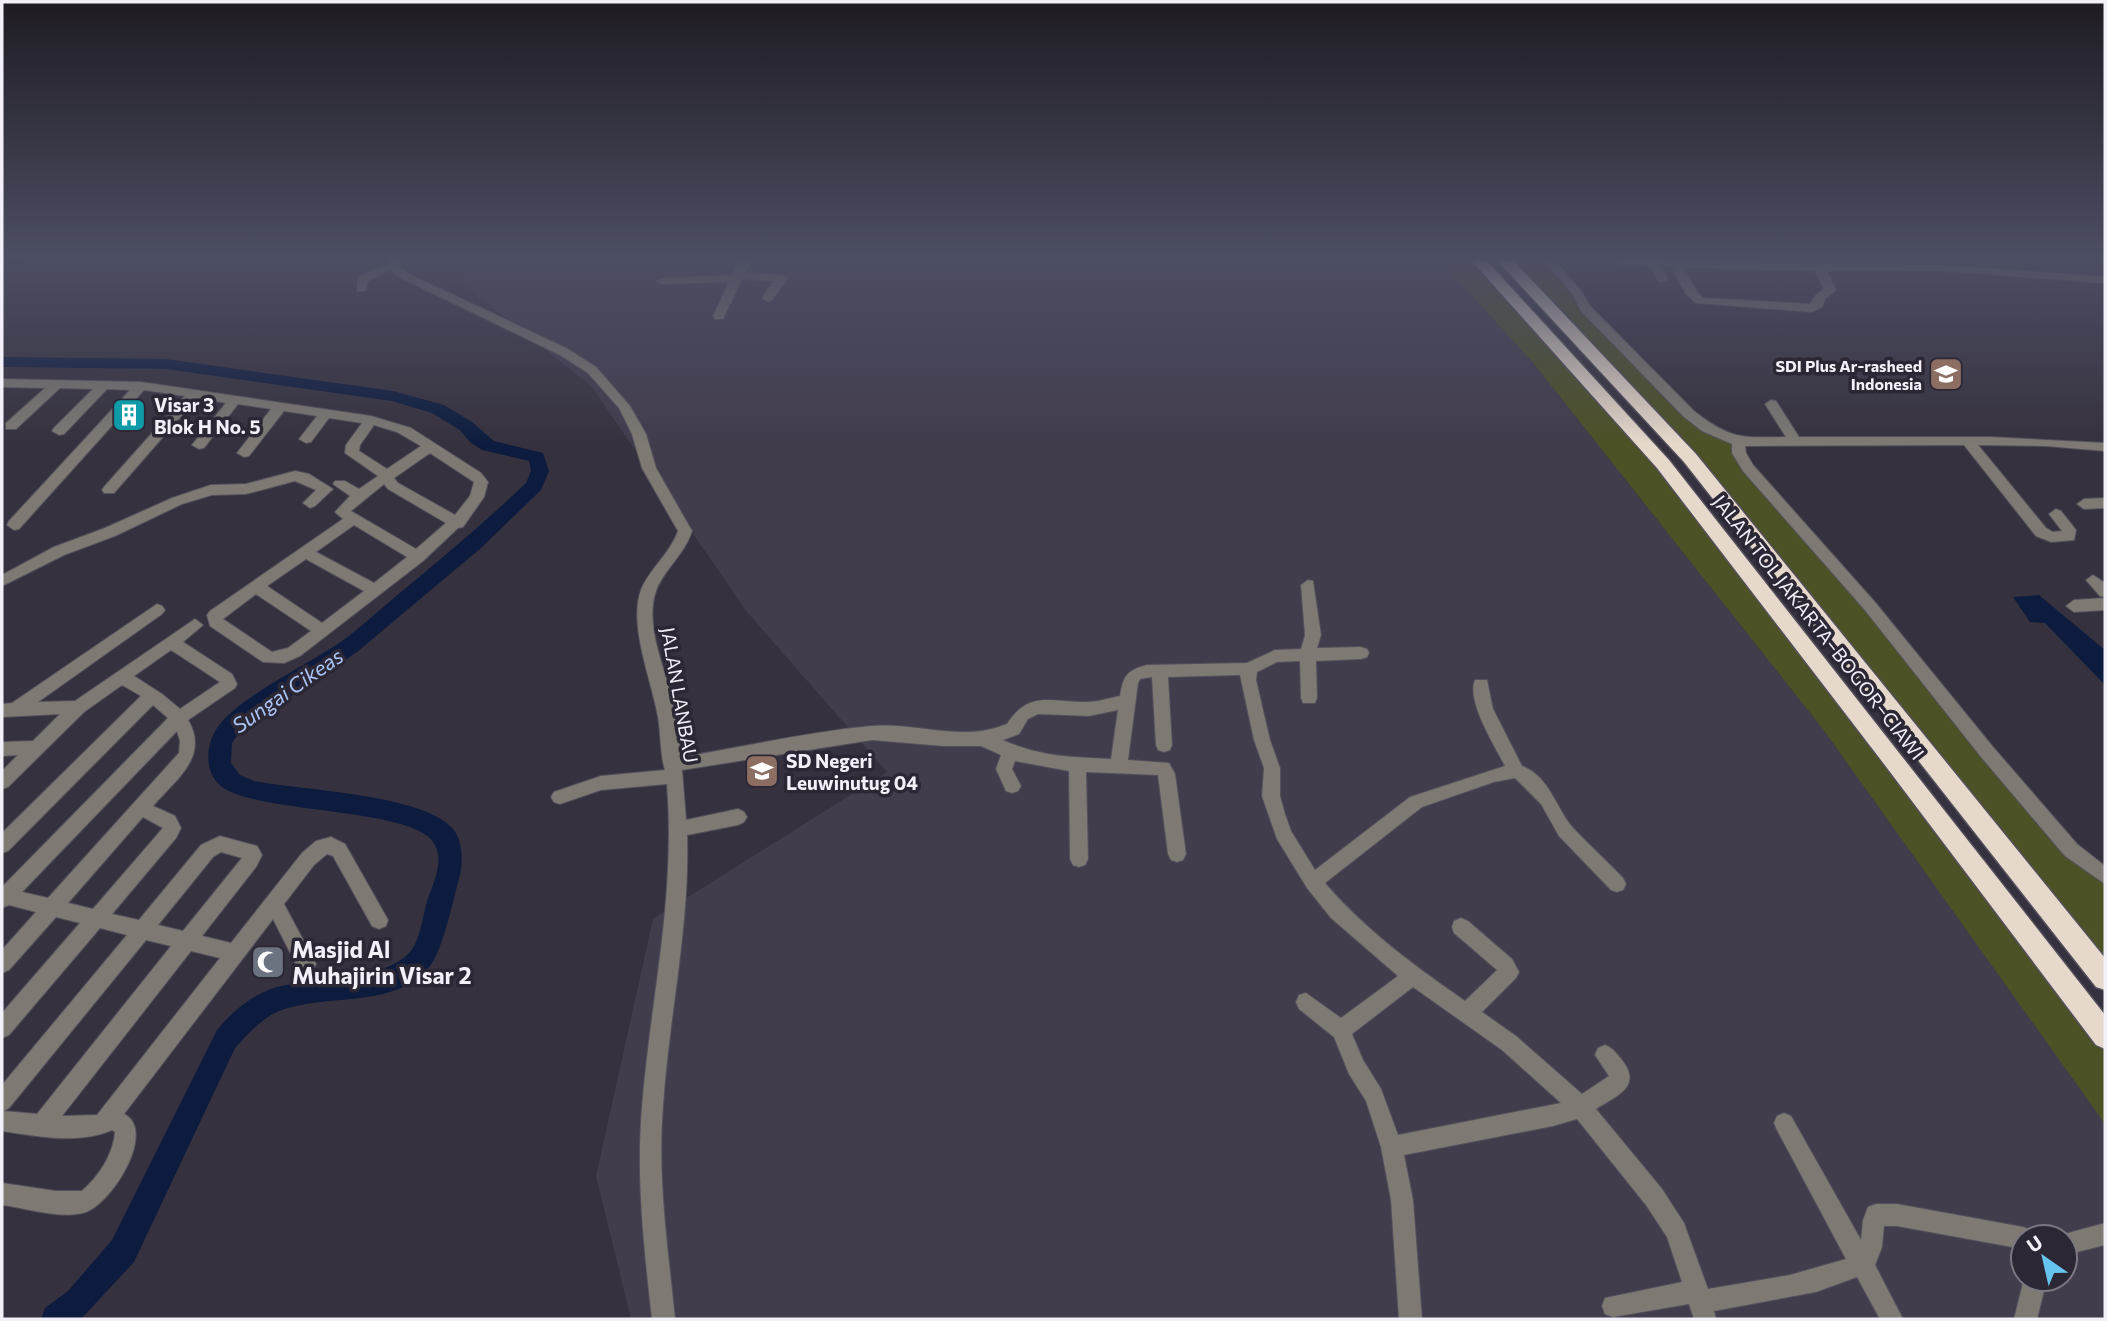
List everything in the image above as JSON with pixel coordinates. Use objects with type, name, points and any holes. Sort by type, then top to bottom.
[{"type":"highway","name":"JALAN TOL JAKARTA–BOGOR–CIAWI","points":[[1534,322],[1663,464],[1892,757],[2105,1037]]},
{"type":"highway","name":"JALAN TOL JAKARTA–BOGOR–CIAWI","points":[[1562,322],[1690,458],[2105,978]]},
{"type":"street","name":"JALAN LANBAU","points":[[500,322],[564,352],[592,370],[624,406],[639,434],[649,468],[684,531],[678,548],[652,581],[646,601],[648,629],[664,703],[678,829],[674,934],[650,1141],[663,1319]]},
{"type":"street","points":[[1599,322],[1689,414],[1707,428],[1738,442],[2046,442],[2105,447]]},
{"type":"street","points":[[11,426],[57,384]]},
{"type":"street","points":[[4,385],[141,386],[371,420],[407,431],[478,477],[481,483],[478,497],[458,523],[294,652],[269,659],[215,622],[215,615],[353,519]]},
{"type":"street","points":[[59,431],[104,385]]},
{"type":"street","points":[[14,524],[141,386]]},
{"type":"street","points":[[109,490],[195,393]]},
{"type":"street","points":[[199,445],[236,399]]},
{"type":"street","points":[[1771,404],[1796,443]]},
{"type":"street","points":[[244,453],[281,406]]},
{"type":"street","points":[[306,439],[325,414]]},
{"type":"street","points":[[371,420],[353,445],[352,453],[380,469],[393,486],[458,523]]},
{"type":"street","points":[[1738,442],[1739,453],[1748,468],[1869,605],[2008,777],[2071,850],[2105,876]]},
{"type":"street","points":[[1968,442],[2041,533],[2051,537],[2069,536],[2069,530],[2056,514]]},
{"type":"street","points":[[418,557],[343,514],[342,509],[429,447]]},
{"type":"street","points":[[2,581],[59,551],[110,532],[177,500],[211,490],[246,489],[295,476],[304,477],[326,489],[310,503]]},
{"type":"street","points":[[340,484],[359,495]]},
{"type":"street","points":[[2084,504],[2105,503]]},
{"type":"street","points":[[305,552],[374,590]]},
{"type":"street","points":[[2093,580],[2105,592]]},
{"type":"street","points":[[1308,585],[1313,635],[1308,653],[1309,698]]},
{"type":"street","points":[[256,586],[321,630]]},
{"type":"street","points":[[2074,606],[2105,604]]},
{"type":"street","points":[[9,709],[157,610]]},
{"type":"street","points":[[2,782],[78,708],[195,625]]},
{"type":"street","points":[[170,642],[229,682],[179,718],[3,897],[235,953]]},
{"type":"street","points":[[1119,765],[1131,677],[1139,673],[1249,669],[1276,656],[1361,653]]},
{"type":"street","points":[[1249,669],[1248,680],[1262,740],[1272,768],[1271,796],[1276,814],[1283,834],[1314,882],[1338,912],[1413,975],[1468,1012],[1532,1061],[1581,1107],[1654,1197],[1683,1248],[1701,1304]]},
{"type":"street","points":[[1160,671],[1164,746]]},
{"type":"street","points":[[2,964],[187,755],[186,730],[179,718],[121,676]]},
{"type":"street","points":[[1481,684],[1485,709],[1516,771]]},
{"type":"street","points":[[2,845],[151,696]]},
{"type":"street","points":[[560,797],[601,783],[872,733],[900,734],[938,741],[980,738],[1013,729],[1022,714],[1035,708],[1046,706],[1088,709],[1128,701]]},
{"type":"street","points":[[9,709],[78,708]]},
{"type":"street","points":[[980,738],[1010,752],[1057,764],[1160,767],[1165,771],[1177,854]]},
{"type":"street","points":[[2,749],[35,748]]},
{"type":"street","points":[[1010,752],[1004,769],[1012,786]]},
{"type":"street","points":[[1077,764],[1079,859]]},
{"type":"street","points":[[1314,882],[1416,802],[1494,775],[1516,771],[1526,775],[1548,799],[1565,831],[1617,884]]},
{"type":"street","points":[[2,1028],[172,828],[170,821],[141,808]]},
{"type":"street","points":[[678,829],[738,817]]},
{"type":"street","points":[[2,1101],[211,847],[220,844],[251,852],[253,855],[250,861],[41,1126]]},
{"type":"street","points":[[2,1121],[41,1126],[93,1127],[108,1119],[273,902],[313,853],[322,847],[331,845],[339,850],[379,920]]},
{"type":"street","points":[[273,902],[306,964]]},
{"type":"street","points":[[1461,927],[1509,972],[1468,1012]]},
{"type":"street","points":[[1341,1030],[1413,975]]},
{"type":"street","points":[[1307,1002],[1341,1030],[1356,1067],[1374,1096],[1392,1147],[1402,1200],[1410,1319]]},
{"type":"street","points":[[1392,1147],[1553,1116],[1581,1107],[1620,1081],[1620,1074],[1605,1055]]},
{"type":"street","points":[[2,1194],[82,1203],[96,1195],[125,1145],[126,1135],[122,1123],[108,1119]]},
{"type":"street","points":[[1784,1123],[1892,1319]]},
{"type":"street","points":[[1613,1306],[1701,1304],[1853,1269],[1869,1255],[1876,1215],[2009,1236]]},
{"type":"street","points":[[2079,1240],[2105,1234]]},
{"type":"street","points":[[2026,1319],[2031,1293]]},
{"type":"shaded area","points":[[510,322],[1496,322],[1534,364],[1822,728],[2105,1123],[2105,1319],[631,1319],[596,1176],[653,919],[887,772],[747,612],[591,386]]},
{"type":"green space","points":[[1496,322],[1534,322],[1663,464],[2105,1036],[2105,1124],[1822,728],[1534,364]]},
{"type":"green space","points":[[1560,322],[1603,322],[1689,414],[1738,442],[1739,453],[2090,867],[2105,876],[2105,978],[1748,528]]},
{"type":"water","points":[[2039,595],[2105,650],[2105,685],[2045,623],[2030,622],[2013,597]]},
{"type":"waterway","name":"Sungai Cikeas","points":[[2,362],[166,364],[393,396],[438,409],[466,426],[476,438],[488,446],[537,457],[540,471],[534,486],[474,543],[350,646],[242,716],[223,738],[219,749],[224,773],[232,782],[251,790],[393,811],[424,821],[445,836],[451,857],[447,878],[426,949],[421,958],[407,970],[390,979],[371,984],[289,996],[271,1002],[252,1013],[226,1039],[123,1251],[79,1302],[56,1319]]},
{"type":"place","name":"SDI Plus Ar-rasheed Indonesia","points":[[1946,374]]},
{"type":"place","name":"Visar 3 Blok H No. 5","points":[[129,415]]},
{"type":"place","name":"SD Negeri Leuwinutug 04","points":[[762,771]]},
{"type":"place","name":"Masjid Al Muhajirin Visar 2","points":[[268,962]]}]
